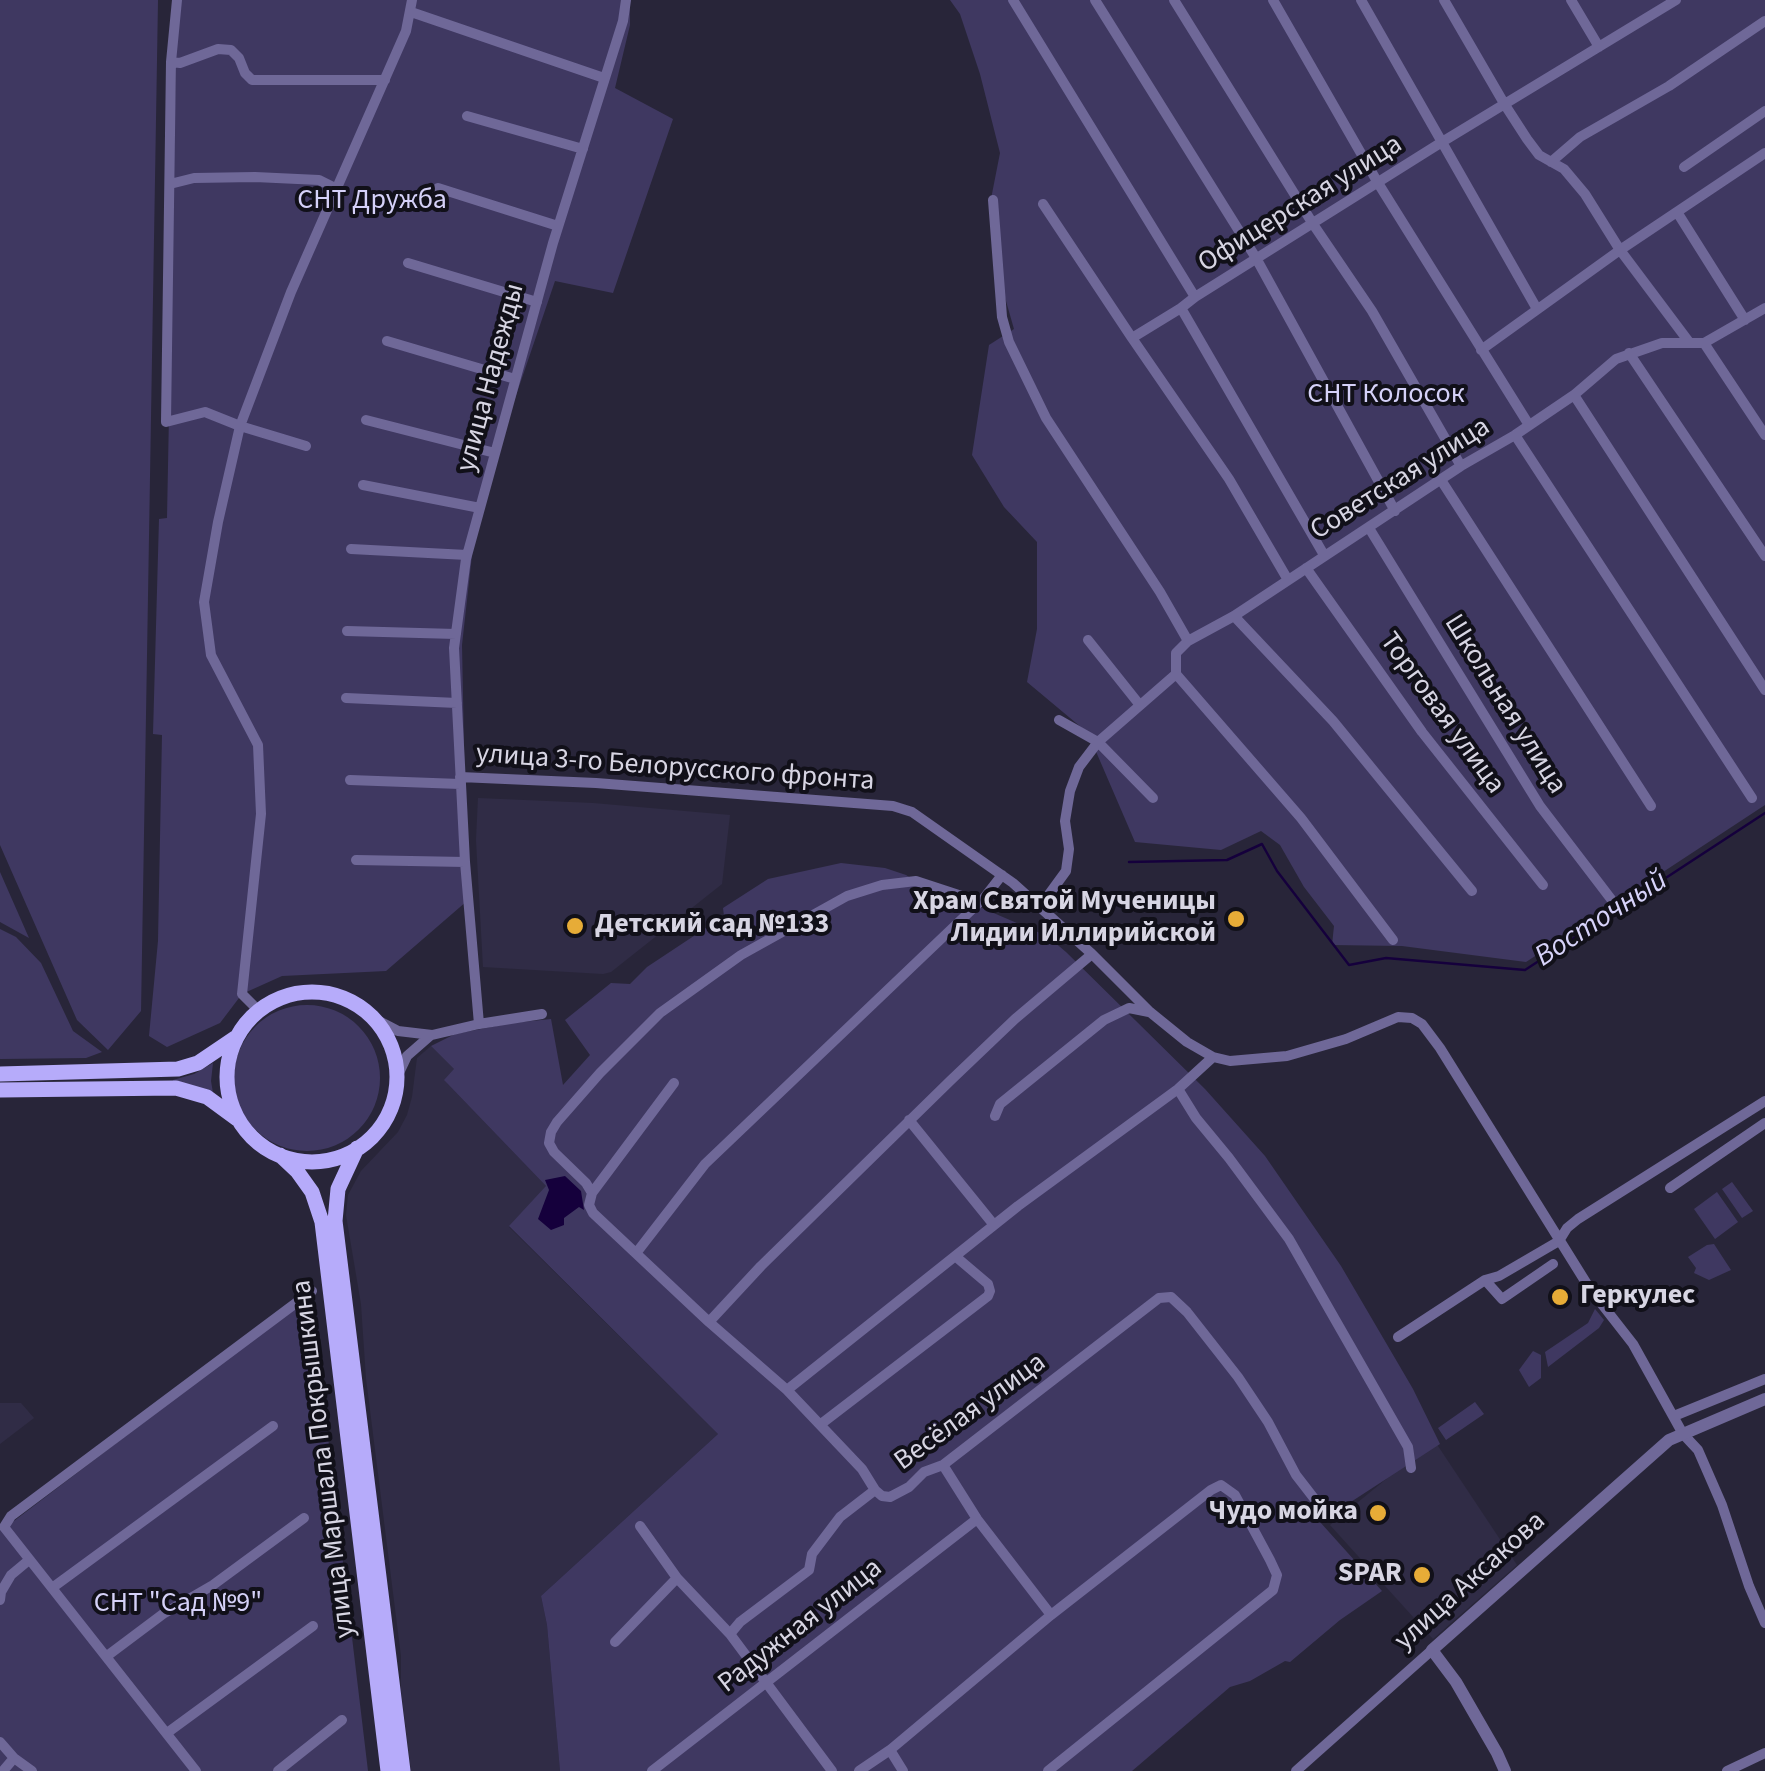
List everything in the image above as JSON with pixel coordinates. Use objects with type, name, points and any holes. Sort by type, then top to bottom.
[{"type":"main road","points":[[0,1074],[178,1069],[206,1058],[238,1035],[259,1011],[287,996],[318,992],[349,1000],[374,1019],[391,1046],[397,1077],[386,1118],[373,1135],[342,1156],[300,1160],[280,1155],[253,1138],[231,1102],[229,1060],[238,1035]]},
{"type":"main road","points":[[0,1090],[176,1088],[207,1097],[240,1121]]},
{"type":"main road","name":"улица Маршала Покрышкина","points":[[357,1148],[340,1182],[335,1221],[403,1771]]},
{"type":"main road","name":"улица Маршала Покрышкина","points":[[280,1155],[312,1192],[322,1222],[388,1771]]},
{"type":"street","points":[[178,0],[171,62],[166,422],[205,412],[306,446]]},
{"type":"street","name":"улица Надежды","points":[[479,1024],[465,862],[454,648],[467,555],[558,226],[624,20],[626,0]]},
{"type":"street","name":"Офицерская улица","points":[[1014,0],[1196,297],[1676,0]]},
{"type":"street","points":[[1095,0],[1256,258],[1395,511]]},
{"type":"street","points":[[1174,0],[1312,224],[1372,311],[1460,466]]},
{"type":"street","points":[[1273,0],[1378,184],[1530,425]]},
{"type":"street","points":[[1361,0],[1537,309]]},
{"type":"street","points":[[1444,0],[1504,106],[1539,155],[1564,169],[1585,194],[1620,250],[1689,342]]},
{"type":"street","points":[[1571,0],[1599,46]]},
{"type":"street","points":[[259,1011],[242,994],[261,814],[258,744],[211,656],[204,602],[240,426],[290,292],[406,31],[411,6],[604,78]]},
{"type":"street","points":[[1551,162],[1580,137],[1669,86],[1765,21]]},
{"type":"street","points":[[171,62],[180,63],[218,49],[231,50],[252,80],[385,80]]},
{"type":"street","points":[[467,116],[583,148]]},
{"type":"street","points":[[1684,166],[1763,118]]},
{"type":"street","points":[[1481,350],[1765,153]]},
{"type":"street","points":[[170,184],[194,178],[254,177],[319,180],[337,189]]},
{"type":"street","points":[[438,188],[558,226]]},
{"type":"street","points":[[993,200],[1002,318],[1009,342],[1046,418],[1160,592],[1188,642],[1176,653],[1176,674],[1301,818],[1393,940]]},
{"type":"street","points":[[1043,204],[1230,480],[1288,580]]},
{"type":"street","points":[[1676,212],[1745,320]]},
{"type":"street","points":[[408,263],[536,302]]},
{"type":"street","points":[[1132,338],[1196,297]]},
{"type":"street","points":[[1182,308],[1324,555]]},
{"type":"street","points":[[1765,308],[1704,343],[1765,435]]},
{"type":"street","points":[[387,341],[516,379]]},
{"type":"street","name":"Советская улица","points":[[1188,642],[1234,616],[1460,466],[1515,435],[1574,395],[1616,359],[1662,343],[1704,343]]},
{"type":"street","points":[[1629,353],[1765,556]]},
{"type":"street","points":[[1574,395],[1765,690]]},
{"type":"street","points":[[366,420],[495,452]]},
{"type":"street","points":[[1515,435],[1752,798]]},
{"type":"street","points":[[1442,480],[1651,806]]},
{"type":"street","points":[[362,485],[480,508]]},
{"type":"street","name":"Школьная улица","points":[[1370,528],[1540,806],[1611,898]]},
{"type":"street","points":[[352,548],[467,555]]},
{"type":"street","name":"Торговая улица","points":[[1306,568],[1422,732],[1543,885]]},
{"type":"street","points":[[1234,616],[1333,721],[1472,891]]},
{"type":"street","points":[[347,631],[456,634]]},
{"type":"street","points":[[1088,640],[1140,704]]},
{"type":"street","points":[[1039,908],[1066,871],[1069,849],[1065,821],[1079,768],[1098,742],[1176,674]]},
{"type":"street","points":[[346,698],[456,703]]},
{"type":"street","points":[[1059,720],[1098,742],[1153,798]]},
{"type":"street","name":"улица 3-го Белорусского фронта","points":[[350,780],[596,783],[893,806],[912,812],[1002,875],[1092,954],[1150,1012],[1213,1058]]},
{"type":"street","points":[[356,860],[465,862]]},
{"type":"street","points":[[637,1252],[705,1164],[980,902],[1002,875]]},
{"type":"street","points":[[592,1194],[554,1152],[549,1142],[552,1132],[600,1073],[660,1013],[740,955],[848,896],[882,885],[916,882],[980,902]]},
{"type":"street","points":[[710,1322],[760,1266],[909,1120],[1015,1019],[1092,954]]},
{"type":"street","points":[[995,1116],[1000,1104],[1104,1020],[1129,1008],[1150,1012]]},
{"type":"street","points":[[374,1019],[398,1031],[432,1034],[542,1014]]},
{"type":"street","points":[[787,1390],[1213,1058],[1230,1061],[1287,1056],[1346,1039],[1398,1016],[1412,1018],[1434,1039],[1590,1289],[1633,1344],[1682,1434],[1698,1450],[1765,1624]]},
{"type":"street","points":[[397,1077],[411,1051],[432,1034]]},
{"type":"street","points":[[674,1084],[592,1194],[588,1205],[822,1424],[862,1468],[875,1490]]},
{"type":"street","points":[[1178,1089],[1289,1239],[1408,1447],[1411,1468]]},
{"type":"street","points":[[1398,1337],[1484,1280],[1499,1276],[1559,1241],[1578,1219],[1765,1101]]},
{"type":"street","points":[[909,1120],[994,1225]]},
{"type":"street","points":[[1670,1188],[1765,1123]]},
{"type":"street","points":[[822,1424],[988,1296],[988,1284],[955,1256]]},
{"type":"street","points":[[1484,1280],[1502,1298],[1554,1264]]},
{"type":"street","points":[[196,1771],[4,1526],[11,1516],[312,1291]]},
{"type":"street","name":"Весёлая улица","points":[[730,1634],[740,1622],[809,1570],[812,1554],[840,1517],[875,1490],[890,1497],[909,1488],[924,1472],[942,1465],[1159,1298],[1171,1297],[1187,1312],[1228,1364],[1268,1422],[1296,1475],[1320,1506]]},
{"type":"street","points":[[1674,1416],[1765,1379]]},
{"type":"street","name":"улица Аксакова","points":[[1301,1769],[1669,1440],[1765,1400]]},
{"type":"street","points":[[52,1588],[274,1426]]},
{"type":"street","points":[[942,1465],[977,1519],[1051,1614]]},
{"type":"street","points":[[859,1771],[890,1750],[1051,1614],[1221,1485],[1235,1495],[1277,1575],[1274,1590],[1048,1771]]},
{"type":"street","points":[[107,1656],[304,1518]]},
{"type":"street","name":"Радужная улица","points":[[652,1771],[977,1519]]},
{"type":"street","points":[[640,1526],[677,1578],[730,1634],[832,1771]]},
{"type":"street","points":[[0,1600],[11,1576],[29,1560]]},
{"type":"street","points":[[615,1642],[677,1578]]},
{"type":"street","points":[[168,1733],[313,1626]]},
{"type":"street","points":[[1432,1650],[1456,1682],[1504,1771]]},
{"type":"street","points":[[278,1771],[342,1720]]},
{"type":"street","points":[[0,1742],[32,1771]]},
{"type":"street","points":[[890,1750],[903,1771]]},
{"type":"street","points":[[1726,1771],[1765,1753]]},
{"type":"street","points":[[3,1771],[14,1758]]},
{"type":"shaded area","name":"Детский сад №133","points":[[478,798],[730,815],[722,884],[611,972],[483,967],[476,840]]},
{"type":"shaded area","points":[[431,1046],[455,1070],[445,1081],[547,1187],[509,1227],[718,1434],[541,1596],[560,1771],[411,1771],[361,1304],[346,1215],[348,1195],[361,1171],[398,1132],[407,1115],[417,1058]]},
{"type":"shaded area","points":[[565,1176],[581,1191],[584,1210],[579,1207],[564,1218],[564,1225],[551,1230],[538,1219],[549,1190],[545,1180]]},
{"type":"shaded area","points":[[0,1403],[21,1403],[34,1418],[0,1444]]},
{"type":"shaded area","points":[[1434,1440],[1517,1565],[1433,1639],[1330,1525]]},
{"type":"green space","points":[[0,0],[158,0],[141,1011],[108,1050],[77,1020],[0,845]]},
{"type":"green space","name":"СНТ Дружба","points":[[177,0],[630,0],[630,25],[615,88],[673,119],[613,293],[555,281],[477,510],[462,645],[467,901],[386,971],[282,976],[242,994],[220,1023],[167,1047],[149,1036],[158,941],[162,735],[153,734],[159,519],[167,518]]},
{"type":"green space","name":"СНТ Колосок","points":[[950,0],[1765,0],[1765,805],[1526,962],[1402,946],[1332,945],[1334,926],[1304,887],[1280,845],[1261,831],[1221,850],[1135,842],[1088,733],[1027,682],[1037,629],[1037,542],[1004,507],[972,455],[989,345],[1014,329],[994,259],[991,199],[1000,153],[980,74],[960,14]]},
{"type":"green space","points":[[841,863],[885,868],[906,875],[927,888],[1047,936],[1066,952],[1205,1089],[1265,1156],[1341,1266],[1413,1389],[1440,1444],[1320,1522],[1382,1591],[1290,1662],[1230,1687],[1132,1771],[560,1771],[541,1596],[718,1434],[509,1226],[546,1186],[444,1080],[454,1069],[431,1046],[455,1034],[551,1019],[563,1085],[590,1055],[565,1020],[611,983],[630,984],[647,967],[724,916],[723,908],[768,879]]},
{"type":"green space","points":[[0,872],[29,938],[0,922]]},
{"type":"green space","points":[[0,929],[16,937],[41,963],[73,1031],[102,1052],[86,1058],[0,1059]]},
{"type":"green space","points":[[307,1005],[335,1010],[359,1026],[375,1050],[380,1078],[375,1106],[359,1130],[335,1146],[307,1151],[279,1146],[255,1130],[239,1106],[234,1078],[239,1050],[255,1026],[279,1010]]},
{"type":"green space","points":[[213,1063],[214,1099],[173,1084],[173,1080]]},
{"type":"green space","points":[[1732,1182],[1753,1211],[1742,1218],[1722,1189]]},
{"type":"green space","points":[[1717,1192],[1738,1222],[1715,1239],[1694,1209]]},
{"type":"green space","points":[[1714,1244],[1731,1270],[1709,1280],[1694,1273],[1696,1268],[1688,1257]]},
{"type":"green space","name":"СНТ \"Сад №9\"","points":[[311,1295],[368,1771],[0,1771],[0,1524],[10,1524]]},
{"type":"green space","points":[[1595,1309],[1604,1320],[1599,1328],[1548,1367],[1545,1352],[1588,1323]]},
{"type":"green space","points":[[1533,1351],[1541,1355],[1541,1378],[1529,1387],[1519,1370]]},
{"type":"green space","points":[[1475,1402],[1484,1414],[1446,1440],[1438,1428]]},
{"type":"waterway","name":"Восточный","points":[[1129,862],[1227,860],[1262,844],[1277,871],[1349,965],[1386,958],[1525,970],[1765,813]]},
{"type":"place","name":"Храм Святой Мученицы Лидии Иллирийской","points":[[1236,919]]},
{"type":"place","name":"Детский сад №133","points":[[575,926]]},
{"type":"place","name":"Геркулес","points":[[1560,1297]]},
{"type":"place","name":"Чудо мойка","points":[[1378,1513]]},
{"type":"place","name":"SPAR","points":[[1422,1575]]}]
